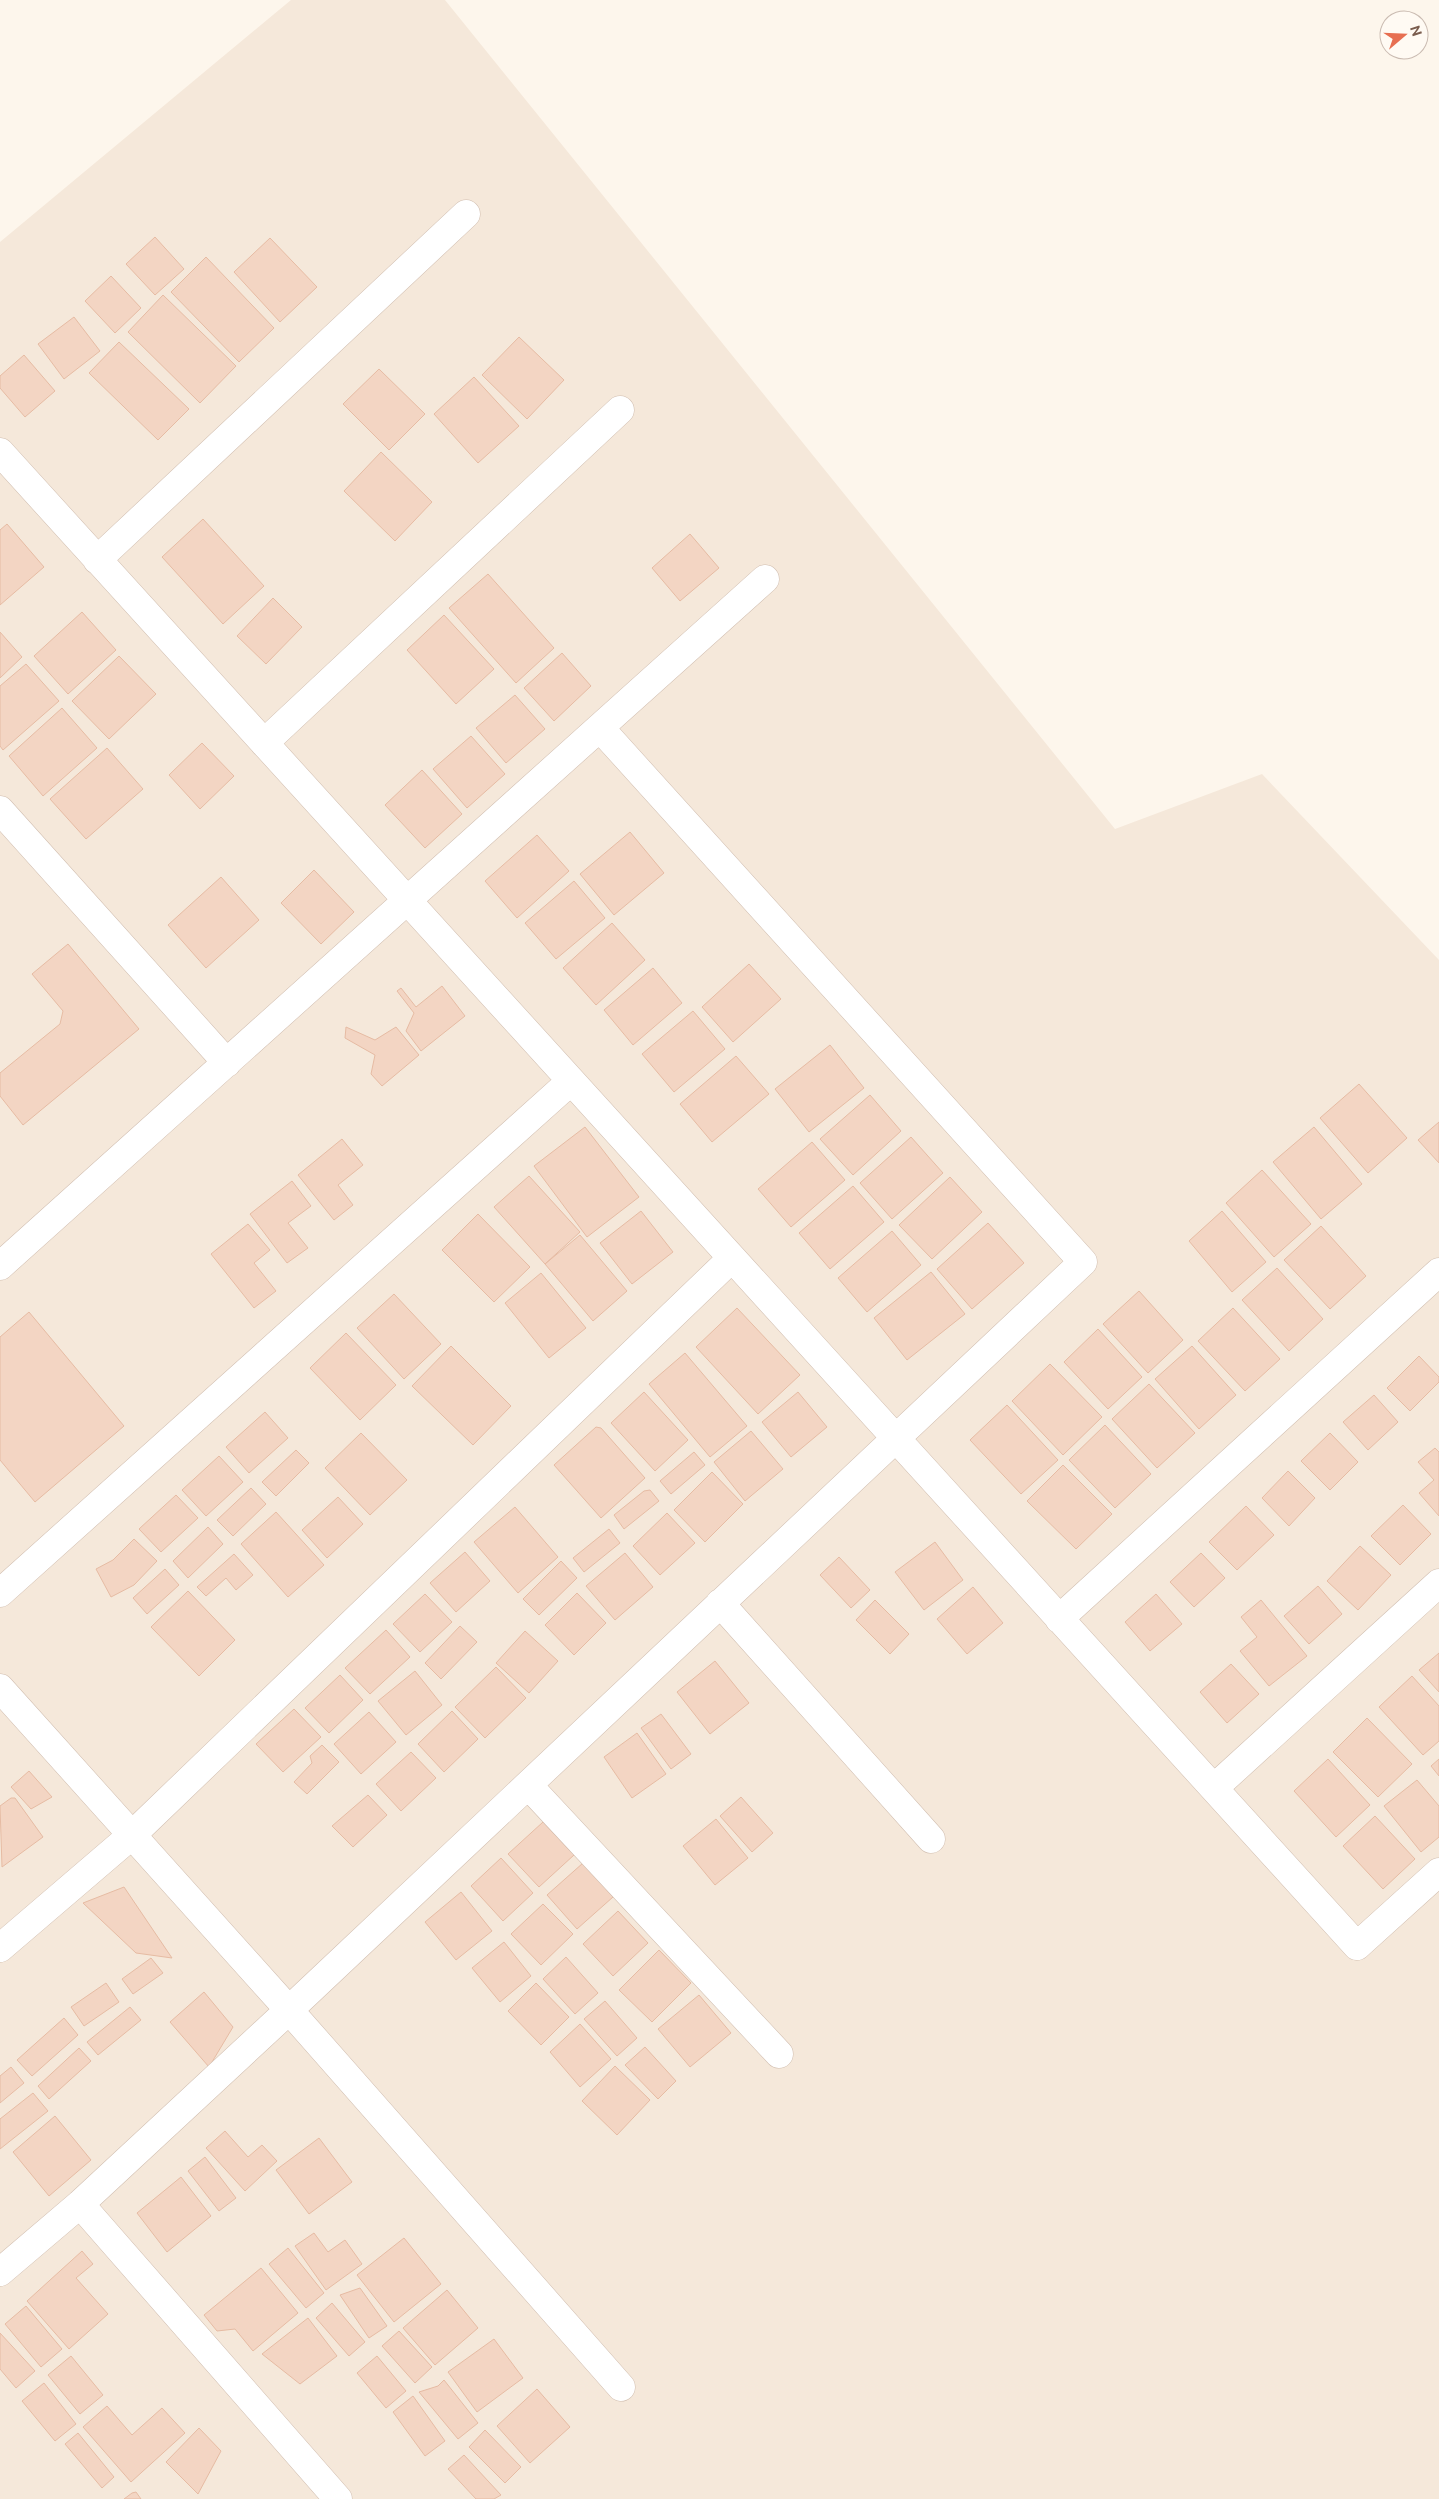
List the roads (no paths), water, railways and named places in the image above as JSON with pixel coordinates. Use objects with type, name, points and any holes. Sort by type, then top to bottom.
[{"type":"street","points":[[97,560],[466,214]]},
{"type":"street","points":[[264,743],[620,410]]},
{"type":"street","points":[[0,452],[1357,1946],[1439,1872]]},
{"type":"street","points":[[0,1266],[765,578]]},
{"type":"street","points":[[0,2272],[80,2204],[289,2010],[1083,1262],[600,728]]},
{"type":"street","points":[[0,810],[227,1063]]},
{"type":"street","points":[[0,1593],[571,1080]]},
{"type":"street","points":[[0,1948],[132,1835],[732,1258]]},
{"type":"street","points":[[1059,1619],[1439,1272]]},
{"type":"street","points":[[1214,1788],[1439,1583]]},
{"type":"street","points":[[720,1603],[931,1839]]},
{"type":"street","points":[[0,1688],[289,2010],[621,2387]]},
{"type":"street","points":[[528,1785],[779,2054]]},
{"type":"street","points":[[80,2204],[338,2499]]}]
